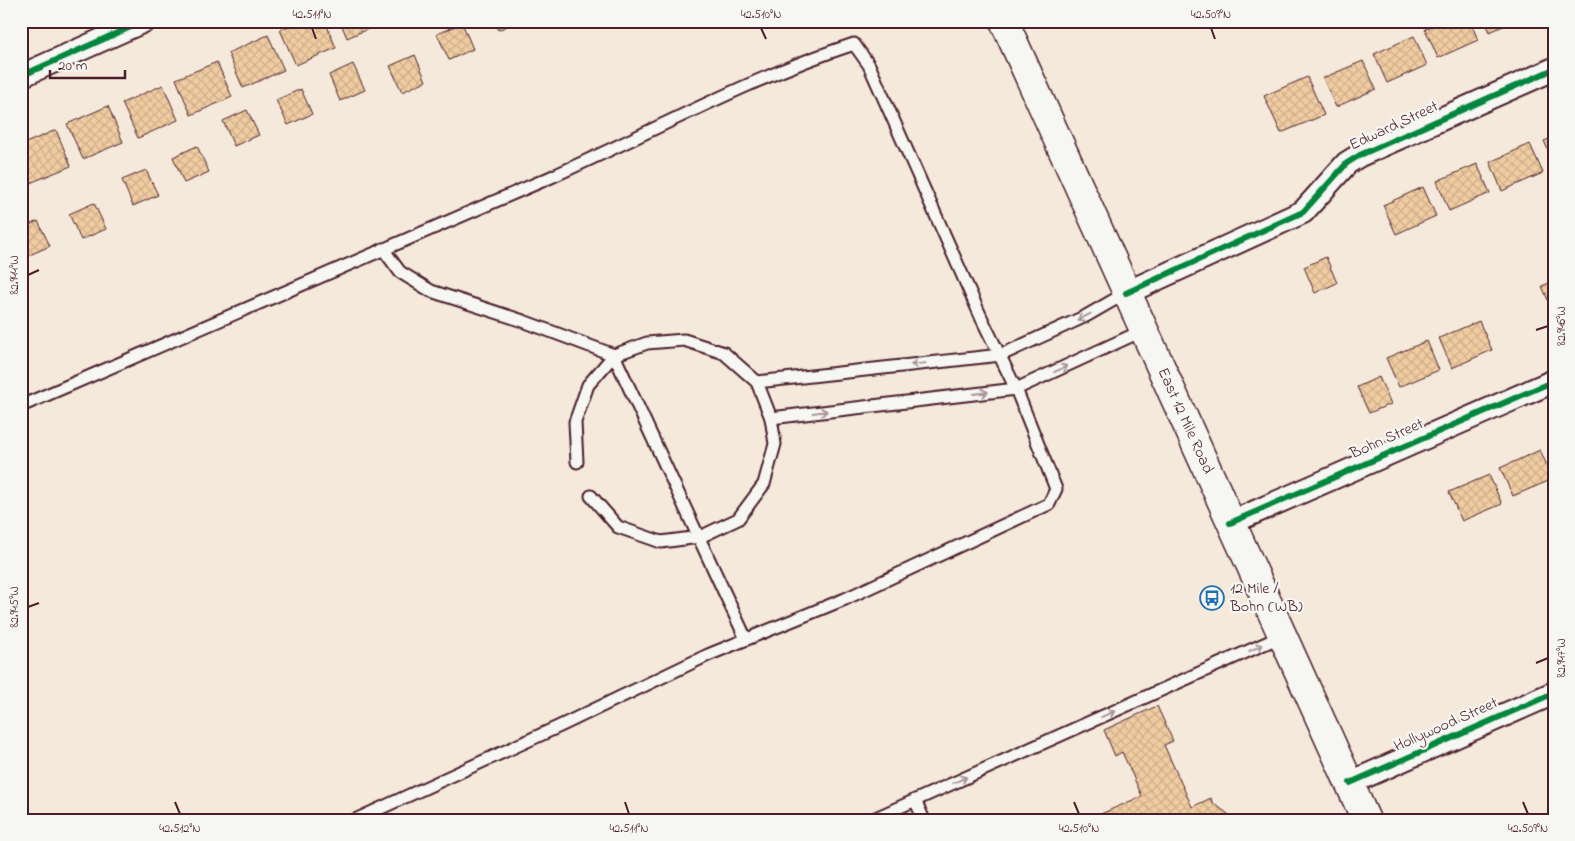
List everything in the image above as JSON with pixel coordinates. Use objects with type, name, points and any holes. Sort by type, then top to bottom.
[{"type":"main road","name":"East 12 Mile Road","points":[[1004,21],[1366,820]]},
{"type":"street","points":[[21,76],[144,21]]},
{"type":"street","name":"Edward Street","points":[[1126,293],[1303,212],[1347,163],[1360,155],[1554,69]]},
{"type":"street","name":"Bohn Street","points":[[1230,523],[1554,381]]},
{"type":"street","name":"Hollywood Street","points":[[1350,783],[1554,693]]},
{"type":"lane","points":[[21,406],[559,173],[808,59],[854,44],[869,65],[981,316],[1016,389],[1056,489],[1049,504],[845,599],[708,655],[560,726],[355,820]]},
{"type":"lane","points":[[383,249],[400,272],[431,291],[523,321],[614,355],[746,640]]},
{"type":"lane","points":[[758,382],[1001,355],[1086,316],[1126,293]]},
{"type":"lane","points":[[771,418],[1016,389],[1144,330]]},
{"type":"lane","points":[[576,462],[574,422],[588,385],[614,355],[647,343],[684,340],[724,353],[758,382],[771,418],[775,444],[764,484],[738,519],[700,538],[661,542],[618,527],[591,496]]},
{"type":"lane","points":[[870,820],[1283,636]]},
{"type":"lane","points":[[915,800],[924,820]]},
{"type":"building","points":[[300,21],[325,21],[336,48],[296,65],[280,30]]},
{"type":"building","points":[[340,21],[386,21],[347,38]]},
{"type":"building","points":[[494,21],[519,21],[498,30]]},
{"type":"building","points":[[1443,21],[1470,21],[1478,40],[1438,58],[1425,29]]},
{"type":"building","points":[[1485,21],[1514,21],[1490,32]]},
{"type":"building","points":[[462,23],[473,49],[449,60],[437,34]]},
{"type":"building","points":[[268,35],[284,70],[243,88],[228,53]]},
{"type":"building","points":[[1414,36],[1427,65],[1387,83],[1374,54]]},
{"type":"building","points":[[415,55],[426,81],[402,92],[390,66]]},
{"type":"building","points":[[1363,61],[1376,89],[1336,107],[1323,78]]},
{"type":"building","points":[[217,62],[232,97],[191,115],[176,79]]},
{"type":"building","points":[[353,64],[365,90],[340,101],[329,75]]},
{"type":"building","points":[[1307,77],[1324,115],[1281,133],[1264,96]]},
{"type":"building","points":[[163,85],[178,120],[138,138],[122,103]]},
{"type":"building","points":[[301,89],[312,114],[288,125],[276,100]]},
{"type":"building","points":[[108,106],[123,142],[83,159],[67,124]]},
{"type":"building","points":[[247,110],[259,135],[234,146],[223,121]]},
{"type":"building","points":[[56,130],[71,166],[30,183],[21,162],[21,145]]},
{"type":"building","points":[[1554,137],[1554,163],[1544,141]]},
{"type":"building","points":[[1530,144],[1543,173],[1502,191],[1490,162]]},
{"type":"building","points":[[197,146],[209,172],[184,183],[173,157]]},
{"type":"building","points":[[1477,164],[1490,193],[1449,211],[1437,181]]},
{"type":"building","points":[[146,170],[158,195],[133,206],[122,180]]},
{"type":"building","points":[[1423,187],[1436,216],[1396,234],[1383,205]]},
{"type":"building","points":[[94,203],[106,229],[81,240],[69,214]]},
{"type":"building","points":[[38,221],[50,246],[25,257],[21,248],[21,228]]},
{"type":"building","points":[[1554,232],[1554,250],[1547,235]]},
{"type":"building","points":[[1326,257],[1337,283],[1315,293],[1304,267]]},
{"type":"building","points":[[1554,281],[1554,314],[1542,286]]},
{"type":"building","points":[[1479,321],[1492,350],[1452,368],[1439,338]]},
{"type":"building","points":[[1427,341],[1439,370],[1399,387],[1386,358]]},
{"type":"building","points":[[1379,377],[1391,404],[1369,413],[1357,387]]},
{"type":"building","points":[[1540,450],[1553,479],[1513,496],[1500,468]]},
{"type":"building","points":[[1489,475],[1502,504],[1462,521],[1449,492]]},
{"type":"building","points":[[1157,706],[1173,741],[1164,745],[1192,807],[1211,798],[1212,802],[1232,817],[1232,820],[1087,820],[1142,796],[1122,752],[1115,756],[1104,730]]},
{"type":"cycle path","points":[[21,76],[144,21]]},
{"type":"cycle path","points":[[1126,293],[1303,212],[1347,163],[1360,155],[1554,69]]},
{"type":"cycle path","points":[[1230,523],[1554,381]]},
{"type":"cycle path","points":[[1350,783],[1554,693]]},
{"type":"place","name":"12 Mile / Bohn (WB)","points":[[1212,598]]}]
